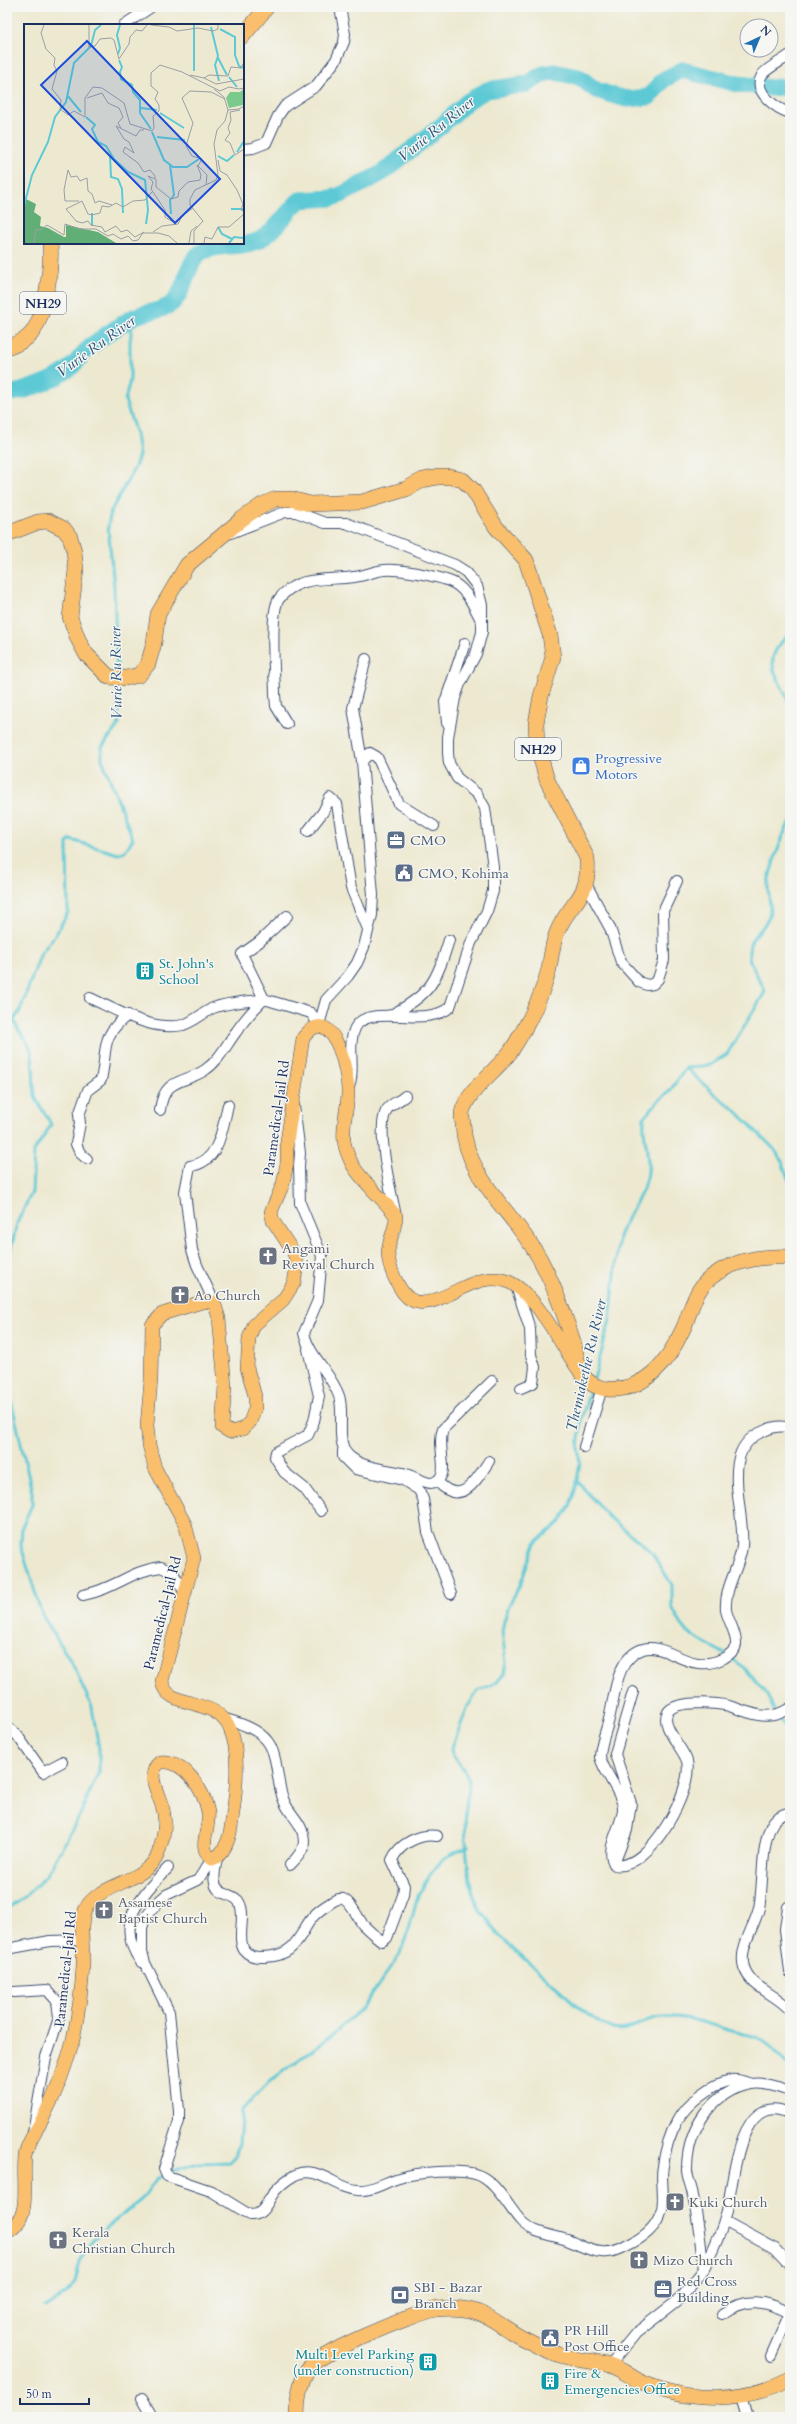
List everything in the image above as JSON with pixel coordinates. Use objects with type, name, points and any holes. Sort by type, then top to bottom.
[{"type":"highway","points":[[244,35],[268,7]]},
{"type":"highway","name":"NH29","points":[[7,348],[19,344],[31,334],[40,315],[47,289],[50,244]]},
{"type":"highway","name":"NH29","points":[[7,534],[38,522],[48,521],[56,523],[70,537],[76,570],[70,617],[86,654],[109,677],[117,678],[139,675],[148,664],[154,643],[158,614],[171,589],[187,565],[242,519],[262,505],[276,499],[291,499],[310,504],[362,502],[406,489],[423,480],[450,476],[463,480],[473,490],[496,527],[526,560],[550,635],[553,657],[541,696],[536,723],[537,745],[547,780],[587,858],[587,886]]},
{"type":"highway","points":[[587,886],[557,933],[548,970],[531,1021],[509,1054],[463,1107],[462,1115],[466,1148],[477,1171],[540,1258],[560,1300],[582,1374],[591,1384],[602,1388],[627,1388],[648,1378],[664,1361],[683,1330],[700,1290],[714,1275],[732,1264],[753,1259],[790,1257]]},
{"type":"highway","points":[[297,2417],[299,2392],[308,2370],[320,2357],[353,2341],[436,2310],[454,2308],[483,2313],[524,2340],[569,2358],[610,2365],[641,2382],[667,2392],[696,2397],[741,2396],[790,2379]]},
{"type":"main road","points":[[319,1025],[326,1028],[331,1033],[342,1054],[348,1091],[344,1141],[352,1164],[396,1216],[388,1254],[397,1283],[402,1293],[417,1303],[434,1302],[474,1281],[492,1277],[516,1286],[537,1307],[582,1374]]},
{"type":"main road","name":"Paramedical-Jail Rd","points":[[7,2232],[13,2229],[23,2213],[23,2177],[26,2150],[63,2079],[73,2039],[84,1964],[82,1940],[85,1911],[90,1902],[147,1868],[157,1856],[162,1841],[165,1816],[152,1772],[160,1762],[165,1762],[183,1770],[194,1781],[208,1813],[204,1847],[207,1855],[214,1858],[222,1852],[231,1831],[236,1775],[234,1741],[230,1728],[217,1712],[204,1706],[177,1699],[167,1693],[162,1687],[162,1681],[184,1591],[194,1558],[185,1524],[155,1468],[147,1425],[151,1380],[152,1325],[162,1314],[202,1302],[214,1302],[220,1318],[225,1386],[222,1423],[224,1430],[230,1432],[243,1429],[250,1422],[255,1408],[255,1396],[247,1368],[249,1338],[254,1325],[283,1300],[294,1283],[297,1265],[294,1253],[273,1222],[271,1212],[283,1184],[303,1038],[313,1026],[319,1025]]},
{"type":"street","points":[[126,24],[151,7]]},
{"type":"street","points":[[244,149],[253,148],[266,143],[278,116],[285,106],[316,86],[336,60],[344,42],[345,34],[340,7]]},
{"type":"street","points":[[790,55],[764,73],[761,84],[764,95],[771,103],[779,110],[790,113]]},
{"type":"street","points":[[224,535],[244,529],[285,512],[296,512],[325,522],[346,523],[366,529],[466,572],[477,586],[482,605],[482,622],[476,654],[460,684],[455,698],[448,737]]},
{"type":"street","points":[[287,724],[276,706],[274,609],[283,594],[304,581],[317,579],[354,578],[384,570],[409,572],[449,581],[465,592],[482,622]]},
{"type":"street","points":[[348,1091],[352,1073],[353,1034],[359,1022],[373,1016],[433,1017],[443,1013],[450,1007],[471,943],[487,911],[493,891],[493,867],[486,829],[485,808],[477,794],[457,778],[449,763],[445,702],[464,643]]},
{"type":"street","points":[[319,1025],[326,1000],[357,963],[364,947],[372,915],[373,895],[362,760],[353,708],[366,658]]},
{"type":"street","points":[[362,760],[370,754],[377,757],[399,804],[434,826]]},
{"type":"street","points":[[308,831],[323,812],[330,798],[334,800],[337,804],[351,888],[368,929]]},
{"type":"street","points":[[587,886],[610,928],[622,962],[639,982],[647,985],[653,984],[658,979],[664,960],[663,911],[677,881]]},
{"type":"street","points":[[264,999],[242,954],[260,942],[287,916]]},
{"type":"street","points":[[390,1016],[411,1005],[425,994],[433,984],[449,940]]},
{"type":"street","points":[[90,998],[128,1015],[154,1024],[173,1026],[185,1025],[222,1005],[264,999],[311,1013],[319,1025]]},
{"type":"street","points":[[160,1110],[161,1103],[171,1084],[205,1070],[218,1058],[244,1021],[264,999]]},
{"type":"street","points":[[87,1159],[80,1154],[76,1144],[81,1108],[88,1090],[101,1080],[106,1047],[112,1029],[128,1015]]},
{"type":"street","points":[[396,1216],[387,1166],[383,1121],[391,1104],[405,1096]]},
{"type":"street","points":[[294,1102],[300,1153],[298,1166],[300,1203],[322,1256],[320,1289],[305,1327],[305,1340],[318,1385],[318,1407],[308,1435],[276,1452],[275,1457],[284,1472],[304,1488],[321,1511]]},
{"type":"street","points":[[214,1302],[194,1258],[185,1192],[190,1166],[205,1161],[214,1153],[220,1141],[228,1106]]},
{"type":"street","points":[[516,1286],[528,1320],[535,1367],[534,1383],[521,1388]]},
{"type":"street","points":[[305,1340],[339,1397],[344,1447],[343,1457],[355,1469],[403,1480],[419,1490],[423,1499],[428,1532],[451,1594]]},
{"type":"street","points":[[344,1447],[348,1455],[358,1462],[431,1483],[437,1481],[442,1476],[443,1469],[440,1451],[441,1435],[444,1429],[492,1381]]},
{"type":"street","points":[[584,1446],[602,1388]]},
{"type":"street","points":[[614,1864],[611,1852],[622,1817],[623,1806],[603,1769],[600,1757],[616,1685],[624,1665],[632,1656],[642,1650],[653,1648],[685,1661],[706,1664],[720,1660],[736,1646],[726,1609],[730,1582],[741,1553],[742,1541],[736,1492],[736,1471],[746,1444],[756,1434],[780,1426],[790,1428]]},
{"type":"street","points":[[437,1481],[450,1491],[464,1491],[472,1486],[489,1461]]},
{"type":"street","points":[[83,1596],[108,1589],[140,1572],[161,1567],[173,1573],[184,1591]]},
{"type":"street","points":[[614,1864],[627,1830],[631,1803],[615,1754],[633,1692]]},
{"type":"street","points":[[614,1864],[622,1866],[629,1864],[656,1841],[669,1824],[681,1796],[686,1777],[687,1762],[667,1725],[665,1718],[668,1712],[673,1708],[690,1703],[730,1706],[755,1715],[776,1715],[790,1708]]},
{"type":"street","points":[[222,1718],[253,1730],[267,1741],[272,1749],[284,1801],[300,1824],[304,1843],[301,1852],[290,1865]]},
{"type":"street","points":[[7,1727],[17,1735],[43,1772],[62,1762]]},
{"type":"street","points":[[790,1812],[774,1822],[768,1839],[759,1909],[746,1945],[743,1959],[744,1966],[750,1980],[782,2000],[790,2010]]},
{"type":"street","points":[[214,1858],[215,1885],[218,1890],[238,1900],[241,1906],[242,1943],[244,1950],[249,1955],[257,1957],[273,1957],[291,1948],[308,1921],[319,1910],[335,1900],[342,1899],[347,1902],[364,1925],[375,1936],[382,1940],[387,1938],[403,1895],[404,1886],[392,1860],[395,1854],[402,1847],[418,1837],[437,1836]]},
{"type":"street","points":[[150,1974],[142,1952],[142,1928],[145,1918],[166,1895],[198,1880],[214,1858]]},
{"type":"street","points":[[168,1868],[143,1896],[130,1920],[131,1943],[150,1974],[169,2012],[179,2121],[164,2168],[167,2176],[211,2191],[250,2215],[256,2216],[263,2211],[275,2191],[296,2174],[310,2172],[349,2189],[359,2191],[401,2177],[465,2172],[475,2174],[488,2181],[508,2207],[530,2228],[569,2240],[587,2250],[607,2252],[624,2247],[644,2237],[656,2223],[662,2208],[662,2167],[665,2156],[677,2120],[692,2102],[720,2084],[733,2080],[771,2086],[790,2091]]},
{"type":"street","points":[[788,1907],[785,1929],[790,1972]]},
{"type":"street","points":[[7,1949],[50,1941],[82,1940]]},
{"type":"street","points":[[14,1992],[41,1989],[47,1990],[53,1995],[59,2009],[59,2018],[42,2072],[31,2142]]},
{"type":"street","points":[[704,2269],[693,2196],[686,2167],[696,2128],[708,2109],[719,2097],[751,2084]]},
{"type":"street","points":[[610,2365],[636,2333],[681,2298],[704,2269],[724,2221],[742,2136],[753,2119],[766,2111],[783,2111],[790,2114]]},
{"type":"street","points":[[724,2221],[774,2248],[790,2265]]},
{"type":"street","points":[[722,2314],[739,2303],[758,2301],[773,2305],[790,2313],[770,2356]]},
{"type":"street","points":[[741,2396],[747,2417]]},
{"type":"street","points":[[142,2398],[153,2417]]},
{"type":"waterway","name":"Vurie Ru River","points":[[7,393],[21,391],[57,377],[72,367],[85,351],[108,333],[135,316],[165,308],[170,305],[175,300],[183,286],[195,258],[200,253],[213,248],[252,243],[259,240],[271,232],[300,200],[332,198],[341,195],[382,173],[442,125],[468,101],[487,90],[527,84],[543,74],[554,72],[579,77],[596,90],[615,96],[627,99],[649,97],[663,80],[682,70],[738,84],[771,88],[790,86]]},
{"type":"waterway","name":"Vurie Ru River","points":[[117,673],[114,587],[108,526],[111,511],[135,467],[139,455],[136,434],[125,400],[130,380],[130,341],[132,327],[141,313]]},
{"type":"waterway","name":"Themiakethe Ru River","points":[[790,634],[780,644],[775,652],[773,660],[776,676],[790,705]]},
{"type":"waterway","name":"Vurie Ru River","points":[[7,1265],[17,1223],[32,1192],[34,1151],[51,1125],[35,1095],[32,1053],[14,1019],[19,1013],[41,953],[56,934],[68,912],[67,843],[71,840],[118,854],[125,851],[133,839],[102,759],[102,747],[119,724],[117,682]]},
{"type":"waterway","name":"Themiakethe Ru River","points":[[594,1379],[610,1320],[619,1237],[643,1190],[648,1173],[644,1118],[658,1101],[669,1092],[686,1068],[710,1065],[727,1054],[765,992],[751,964],[749,948],[754,937],[764,926],[769,916],[770,908],[768,886],[773,863],[780,843],[790,823]]},
{"type":"waterway","points":[[686,1068],[718,1097],[734,1109],[774,1149],[781,1159],[790,1184]]},
{"type":"waterway","name":"Vurie Ru River","points":[[7,1245],[11,1241]]},
{"type":"waterway","points":[[7,1382],[32,1492],[32,1505],[22,1527],[21,1546],[42,1615],[73,1665],[92,1707],[99,1749],[99,1771],[79,1817],[47,1875],[21,1900],[7,1909]]},
{"type":"waterway","name":"Themiakethe Ru River","points":[[591,1388],[581,1420],[578,1448],[580,1463],[576,1487],[570,1506],[560,1522],[535,1543],[520,1585],[509,1605],[504,1621],[502,1632],[506,1662],[504,1674],[497,1682],[478,1691],[468,1706],[451,1750],[455,1758],[466,1772],[469,1781],[465,1815],[466,1842],[469,1872],[474,1897],[485,1918],[512,1948],[596,2021],[613,2029],[619,2030],[630,2028],[656,2018],[677,2017],[697,2020],[756,2037],[770,2046],[790,2067]]},
{"type":"waterway","points":[[577,1481],[608,1516],[651,1551],[672,1585],[672,1607],[684,1629],[694,1637],[725,1654]]},
{"type":"waterway","points":[[729,1657],[744,1667],[767,1694],[776,1715],[790,1732]]},
{"type":"waterway","points":[[45,2307],[59,2299],[75,2283],[81,2258],[94,2238],[142,2199],[156,2179],[172,2171],[198,2163],[230,2162],[235,2157],[239,2143],[242,2110],[270,2081],[331,2036],[362,2008],[399,1956],[409,1929],[418,1896],[429,1876],[443,1859],[468,1846]]},
{"type":"place","name":"Progressive Motors","points":[[581,766]]},
{"type":"place","name":"CMO","points":[[396,840]]},
{"type":"place","name":"CMO, Kohima","points":[[404,873]]},
{"type":"place","name":"St. John's School","points":[[145,971]]},
{"type":"place","name":"Angami Revival Church","points":[[268,1256]]},
{"type":"place","name":"Ao Church","points":[[180,1295]]},
{"type":"place","name":"Assamese Baptist Church","points":[[104,1910]]},
{"type":"place","name":"Kuki Church","points":[[675,2202]]},
{"type":"place","name":"Kerala Christian Church","points":[[58,2240]]},
{"type":"place","name":"Mizo Church","points":[[639,2260]]},
{"type":"place","name":"Red Cross Building","points":[[663,2289]]},
{"type":"place","name":"SBI - Bazar Branch","points":[[400,2295]]},
{"type":"place","name":"PR Hill Post Office","points":[[550,2338]]},
{"type":"place","name":"Multi Level Parking (under construction)","points":[[428,2362]]},
{"type":"place","name":"Fire & Emergencies Office","points":[[550,2381]]}]
